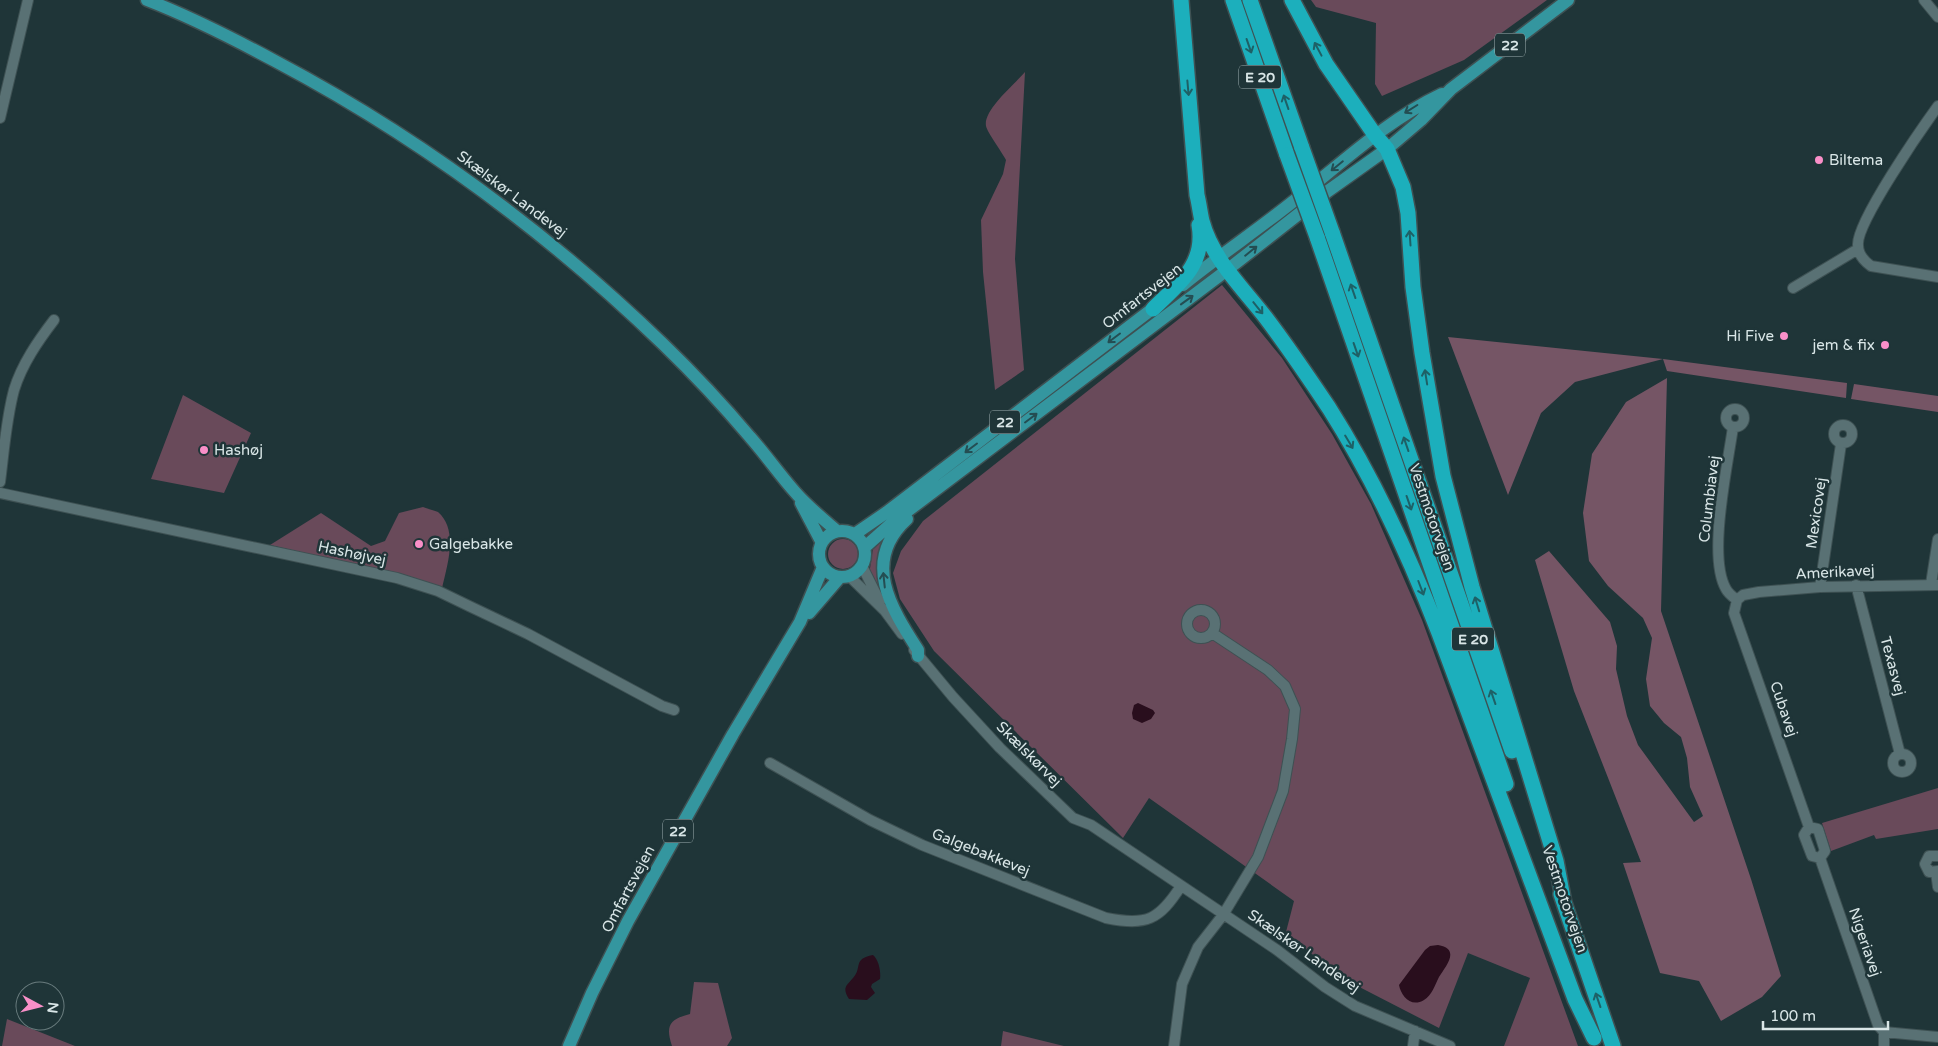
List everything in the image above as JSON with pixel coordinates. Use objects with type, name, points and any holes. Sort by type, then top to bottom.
[{"type":"highway","points":[[1181,0],[1197,195],[1202,222],[1227,270],[1266,318],[1329,409],[1356,453],[1391,521],[1417,576],[1575,999],[1595,1042]]},
{"type":"highway","name":"Vestmotorvejen","points":[[1233,0],[1317,237],[1595,1042]]},
{"type":"highway","name":"Vestmotorvejen","points":[[1250,0],[1613,1046]]},
{"type":"highway","points":[[1292,0],[1326,64],[1375,135],[1387,149],[1403,187],[1408,213],[1413,287],[1422,353],[1444,484],[1475,596],[1556,861],[1564,902]]},
{"type":"highway","points":[[1153,309],[1185,278],[1198,257],[1200,236],[1192,192],[1193,142]]},
{"type":"main road","name":"Skælskør Landevej","points":[[147,0],[243,44],[319,84],[401,134],[459,173],[520,219],[588,274],[663,344],[750,437],[796,494],[837,531]]},
{"type":"main road","name":"Omfartsvejen","points":[[864,546],[1328,191],[1387,149],[1421,120],[1451,89],[1568,0]]},
{"type":"main road","name":"Omfartsvejen","points":[[854,534],[887,512],[1153,309],[1392,122],[1419,104],[1451,89]]},
{"type":"main road","points":[[1328,191],[1344,174],[1368,154],[1372,148],[1375,135]]},
{"type":"main road","points":[[1227,270],[1236,250],[1293,201]]},
{"type":"main road","points":[[918,656],[918,650],[896,614],[885,590],[883,573],[885,555],[896,530],[950,480]]},
{"type":"main road","name":"Skælskør Landevej","points":[[796,494],[822,543]]},
{"type":"main road","points":[[822,543],[825,538],[837,531],[849,531],[864,546],[866,553],[862,566]]},
{"type":"main road","name":"22","points":[[822,543],[819,556],[823,567]]},
{"type":"main road","name":"22","points":[[844,577],[859,570],[862,566]]},
{"type":"main road","name":"Omfartsvejen","points":[[568,1046],[604,969],[659,865],[733,734],[800,622],[823,567]]},
{"type":"main road","points":[[823,567],[834,575],[844,577]]},
{"type":"main road","name":"Omfartsvejen","points":[[800,622],[844,577]]},
{"type":"street","points":[[0,118],[3,98],[28,0]]},
{"type":"street","points":[[1924,0],[1938,17]]},
{"type":"street","points":[[1938,106],[1887,183],[1859,234],[1858,249],[1864,261],[1871,266],[1938,277]]},
{"type":"street","points":[[1793,288],[1858,249]]},
{"type":"street","points":[[0,482],[9,414],[15,389],[25,364],[38,341],[54,320]]},
{"type":"street","name":"Columbiavej","points":[[1734,427],[1718,547],[1720,572],[1726,589],[1736,600]]},
{"type":"street","name":"Mexicovej","points":[[1820,587],[1841,444]]},
{"type":"street","name":"Hashøjvej","points":[[0,493],[397,578],[438,591],[528,634],[655,702],[674,710]]},
{"type":"street","points":[[1935,584],[1938,539]]},
{"type":"street","name":"Skælskørvej","points":[[862,566],[885,611],[918,656],[1000,748],[1073,818],[1091,825],[1181,886]]},
{"type":"street","name":"Skælskørvej","points":[[844,577],[885,611]]},
{"type":"street","name":"Amerikavej","points":[[1736,600],[1742,595],[1759,592],[1820,587],[1935,584]]},
{"type":"street","name":"Texasvej","points":[[1856,585],[1900,754]]},
{"type":"street","name":"Cubavej","points":[[1736,600],[1734,613],[1809,827]]},
{"type":"street","points":[[1174,1046],[1182,984],[1198,947],[1222,914],[1258,857],[1283,791],[1295,709],[1285,686],[1268,670],[1212,633]]},
{"type":"street","name":"Galgebakkevej","points":[[770,763],[870,820],[922,845],[1106,918],[1126,922],[1141,921],[1160,914],[1181,886]]},
{"type":"street","name":"Cubavej","points":[[1809,827],[1818,829],[1822,840],[1825,851],[1820,858],[1812,856],[1807,845],[1804,835],[1809,827]]},
{"type":"street","points":[[1938,856],[1929,856],[1925,861],[1927,870],[1937,872],[1938,887]]},
{"type":"street","name":"Nigeriavej","points":[[1820,858],[1878,1025],[1884,1032]]},
{"type":"street","name":"Skælskør Landevej","points":[[1181,886],[1277,950],[1325,987],[1355,1006],[1450,1046]]},
{"type":"street","points":[[1413,1046],[1415,1031]]},
{"type":"street","points":[[1884,1046],[1884,1032],[1938,1037]]},
{"type":"shaded area","points":[[1311,0],[1547,0],[1464,60],[1382,96],[1375,84],[1376,23],[1316,7]]},
{"type":"shaded area","points":[[1025,72],[1015,259],[1024,370],[995,390],[983,272],[981,220],[1003,174],[1006,160],[987,129],[986,120],[994,105]]},
{"type":"shaded area","points":[[1222,285],[1282,358],[1332,434],[1371,504],[1422,620],[1578,1046],[1504,1046],[1530,978],[1468,953],[1439,1028],[1338,976],[1286,932],[1294,901],[1149,798],[1123,838],[934,651],[900,599],[893,573],[901,551],[923,521]]},
{"type":"shaded area","points":[[1448,337],[1663,359],[1575,382],[1541,413],[1508,495]]},
{"type":"shaded area","points":[[1663,359],[1847,383],[1846,398],[1667,371]]},
{"type":"shaded area","points":[[1667,378],[1661,611],[1751,879],[1781,976],[1762,997],[1721,1021],[1699,981],[1660,973],[1623,863],[1641,862],[1574,691],[1535,560],[1549,551],[1610,622],[1617,646],[1616,669],[1627,716],[1638,745],[1694,822],[1703,816],[1690,787],[1687,758],[1681,737],[1664,723],[1650,706],[1646,679],[1652,638],[1643,618],[1608,586],[1589,561],[1583,513],[1592,454],[1626,402]]},
{"type":"shaded area","points":[[1854,384],[1938,396],[1938,412],[1851,399]]},
{"type":"shaded area","points":[[183,395],[251,433],[224,493],[151,479]]},
{"type":"shaded area","points":[[423,507],[438,512],[448,528],[450,548],[442,588],[369,568],[270,545],[321,513],[371,546],[385,541],[399,513]]},
{"type":"shaded area","points":[[892,526],[883,593],[880,595],[869,575],[873,548]]},
{"type":"shaded area","points":[[843,539],[854,543],[858,554],[854,565],[843,569],[832,565],[828,554],[832,543]]},
{"type":"shaded area","points":[[1138,703],[1153,710],[1155,713],[1151,719],[1142,723],[1133,719],[1134,705]]},
{"type":"shaded area","points":[[1938,788],[1938,829],[1876,839],[1874,835],[1831,851],[1822,823]]},
{"type":"shaded area","points":[[1438,945],[1449,950],[1450,958],[1433,990],[1424,1000],[1419,1002],[1415,1003],[1407,1000],[1399,985],[1425,950],[1430,946]]},
{"type":"shaded area","points":[[873,955],[878,963],[880,973],[880,979],[872,984],[871,987],[875,993],[867,1000],[849,999],[845,990],[856,974],[860,961]]},
{"type":"shaded area","points":[[694,982],[718,983],[732,1038],[727,1046],[672,1046],[669,1028],[678,1018],[690,1014]]},
{"type":"shaded area","points":[[7,1019],[15,1022],[15,1031],[37,1031],[75,1046],[2,1046]]},
{"type":"shaded area","points":[[1003,1031],[1064,1046],[1001,1046]]},
{"type":"place","name":"Biltema","points":[[1819,160]]},
{"type":"place","name":"Hi Five","points":[[1784,336]]},
{"type":"place","name":"jem & fix","points":[[1885,345]]},
{"type":"place","name":"Hashøj","points":[[204,450]]},
{"type":"place","name":"Galgebakke","points":[[419,544]]}]
